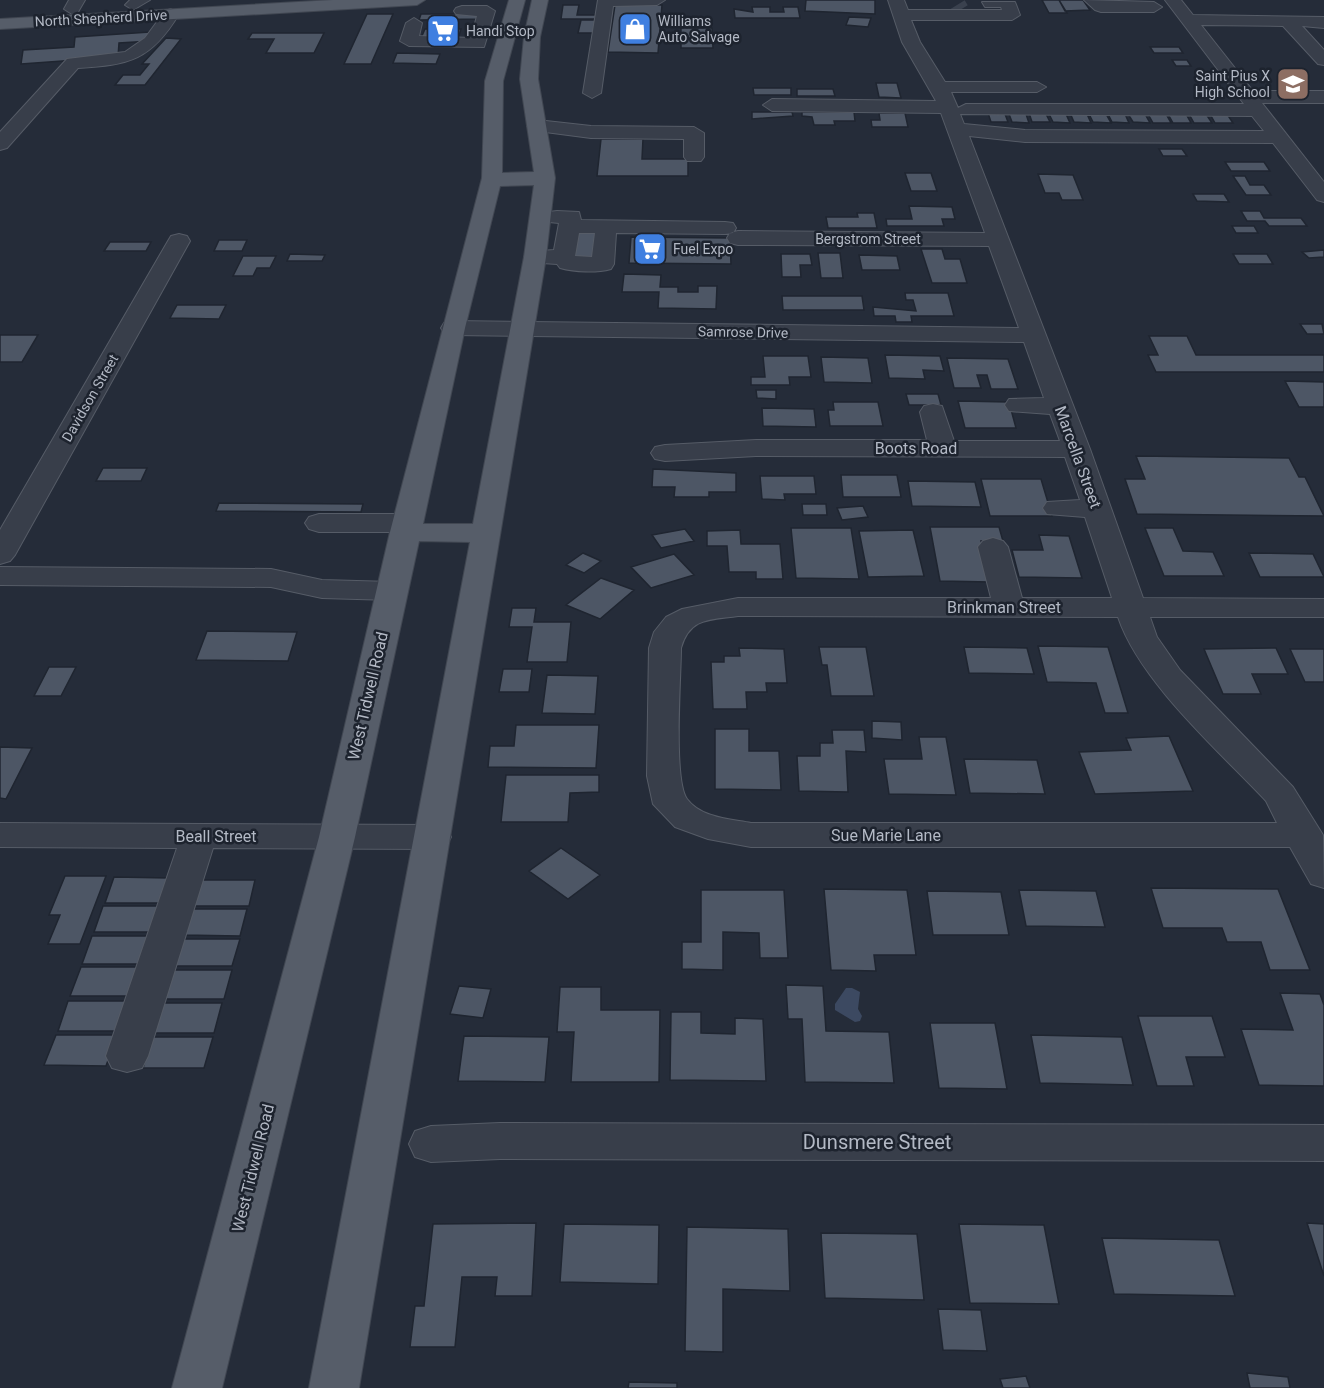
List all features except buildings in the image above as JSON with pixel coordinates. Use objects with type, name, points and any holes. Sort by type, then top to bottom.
[{"type":"main road","name":"North Shepherd Drive","points":[[0,24],[243,0]]},
{"type":"main road","points":[[0,29],[92,13],[221,6],[258,0]]},
{"type":"main road","points":[[334,1388],[521,330],[550,257],[555,221],[545,178],[529,79],[532,37],[540,0]]},
{"type":"main road","name":"North Shepherd Drive","points":[[0,14],[75,4],[137,3],[427,13]]},
{"type":"main road","points":[[0,37],[177,6]]},
{"type":"main road","name":"West Tidwell Road","points":[[197,1388],[337,837],[453,328],[492,180],[494,81],[500,25]]},
{"type":"main road","points":[[494,81],[529,79]]},
{"type":"main road","points":[[492,180],[545,178]]},
{"type":"main road","points":[[406,528],[484,533]]},
{"type":"street","points":[[592,93],[606,0],[657,0]]},
{"type":"street","points":[[1092,0],[1101,7],[1151,4],[1288,21],[1323,22]]},
{"type":"street","points":[[461,5],[487,11],[500,25],[478,43],[409,40],[427,13],[461,5]]},
{"type":"street","points":[[0,144],[73,63],[127,60],[144,49],[162,29],[177,6]]},
{"type":"street","points":[[908,10],[992,6]]},
{"type":"street","points":[[1180,9],[1323,193]]},
{"type":"street","name":"Marcella Street","points":[[908,10],[911,42],[948,108],[1097,508],[1093,537],[1131,607],[1142,637],[1168,677],[1280,795],[1305,835],[1324,875]]},
{"type":"street","points":[[427,13],[500,25]]},
{"type":"street","points":[[1288,21],[1324,60]]},
{"type":"street","points":[[948,108],[1054,87]]},
{"type":"street","points":[[1221,88],[1251,101],[1324,110]]},
{"type":"street","points":[[772,105],[948,108],[1324,98]]},
{"type":"street","points":[[948,108],[1000,131],[1025,136],[1279,137]]},
{"type":"street","points":[[537,126],[591,132],[694,133],[694,157]]},
{"type":"street","name":"Bergstrom Street","points":[[555,221],[732,233],[999,240]]},
{"type":"street","points":[[550,257],[568,263],[603,264],[606,226]]},
{"type":"street","name":"Davidson Street","points":[[0,555],[179,240]]},
{"type":"street","name":"Samrose Drive","points":[[453,328],[1033,335]]},
{"type":"street","points":[[1018,405],[1060,406]]},
{"type":"street","points":[[933,412],[943,449]]},
{"type":"street","points":[[754,421],[756,448]]},
{"type":"street","name":"Boots Road","points":[[665,453],[756,448],[1076,449]]},
{"type":"street","points":[[1057,508],[1097,508]]},
{"type":"street","points":[[319,523],[406,528]]},
{"type":"street","points":[[993,547],[1009,607]]},
{"type":"street","points":[[0,576],[272,578],[322,589],[392,591]]},
{"type":"street","name":"Brinkman Street","points":[[686,618],[707,611],[738,607],[1324,608]]},
{"type":"street","name":"Sue Marie Lane","points":[[686,618],[671,630],[665,648],[663,781],[670,803],[689,820],[717,830],[751,835],[1305,835]]},
{"type":"street","name":"Beall Street","points":[[0,835],[433,837]]},
{"type":"street","points":[[128,1056],[199,836]]},
{"type":"street","name":"Dunsmere Street","points":[[431,1143],[524,1141],[1324,1143]]},
{"type":"water","points":[[846,988],[860,992],[858,1009],[862,1016],[860,1021],[855,1022],[835,1010],[835,1004]]},
{"type":"tunnel","points":[[957,5],[960,10]]},
{"type":"place","name":"Williams Auto Salvage","points":[[635,29]]},
{"type":"place","name":"Handi Stop","points":[[443,31]]},
{"type":"place","name":"Saint Pius X High School","points":[[1293,84]]},
{"type":"place","name":"Fuel Expo","points":[[650,249]]}]
